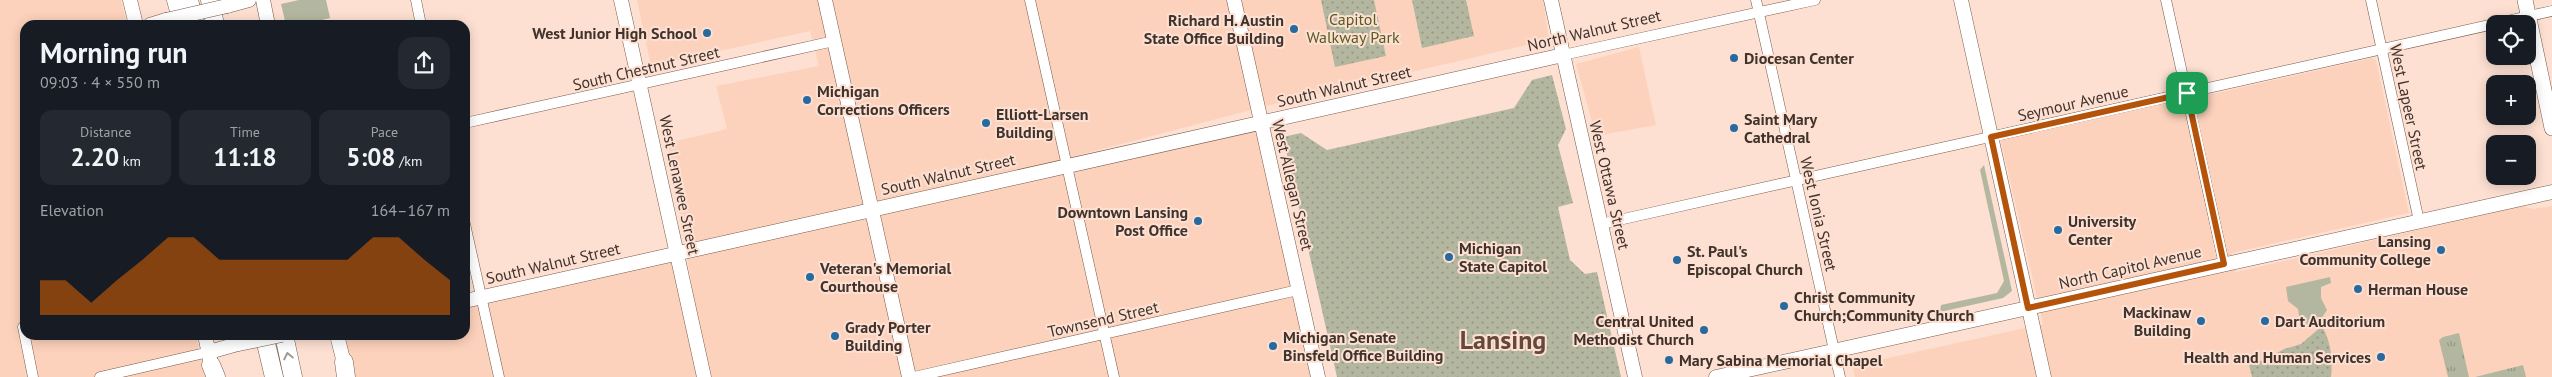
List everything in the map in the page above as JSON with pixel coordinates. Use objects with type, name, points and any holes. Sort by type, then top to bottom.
[{"type":"highway","points":[[174,20],[176,0]]},
{"type":"highway","points":[[189,0],[194,20]]},
{"type":"highway","points":[[210,0],[214,20]]},
{"type":"highway","points":[[224,3],[224,20]]},
{"type":"highway","points":[[265,340],[274,377]]},
{"type":"highway","points":[[284,340],[293,377]]},
{"type":"main road","points":[[2525,0],[2529,15]]},
{"type":"main road","points":[[2536,50],[2552,128]]},
{"type":"street","points":[[130,0],[135,20]]},
{"type":"street","points":[[179,20],[224,3],[248,0]]},
{"type":"street","points":[[263,0],[267,20]]},
{"type":"street","points":[[416,0],[420,20]]},
{"type":"street","name":"West Lenawee Street","points":[[621,0],[704,377]]},
{"type":"street","points":[[825,0],[909,377]]},
{"type":"street","points":[[1030,0],[1114,377]]},
{"type":"street","name":"West Allegan Street","points":[[1234,0],[1318,377]]},
{"type":"street","name":"West Ottawa Street","points":[[1551,0],[1635,377]]},
{"type":"street","name":"West Ionia Street","points":[[1756,0],[1840,377]]},
{"type":"street","name":"North Walnut Street","points":[[1440,83],[1815,0]]},
{"type":"street","points":[[1961,0],[2044,377]]},
{"type":"street","points":[[2166,0],[2224,264]]},
{"type":"street","name":"West Lapeer Street","points":[[2371,0],[2419,221]]},
{"type":"street","name":"Seymour Avenue","points":[[2534,15],[2552,11]]},
{"type":"street","name":"Seymour Avenue","points":[[1601,224],[2486,26]]},
{"type":"street","name":"South Chestnut Street","points":[[470,122],[834,41]]},
{"type":"street","name":"South Walnut Street","points":[[470,300],[1440,83]]},
{"type":"street","name":"North Capitol Avenue","points":[[1716,377],[2552,192]]},
{"type":"street","points":[[470,247],[499,377]]},
{"type":"street","name":"Townsend Street","points":[[914,377],[1298,290]]},
{"type":"street","points":[[26,340],[33,377]]},
{"type":"street","points":[[207,340],[212,368]]},
{"type":"street","points":[[100,377],[212,368],[234,345],[258,340]]},
{"type":"street","points":[[338,340],[346,372]]},
{"type":"shaded area","points":[[0,0],[121,0],[126,20],[20,20],[20,340],[197,340],[205,377],[0,377]]},
{"type":"shaded area","points":[[637,0],[1543,0],[1549,40],[1270,105],[890,205],[1261,122],[1317,377],[707,377],[668,143],[727,129],[716,86],[819,66],[810,31],[651,66]]},
{"type":"shaded area","points":[[1639,47],[1656,125],[1596,136],[1576,64]]},
{"type":"shaded area","name":"Lansing Community College","points":[[2372,58],[2376,60],[2409,213],[2232,253],[2236,272],[2522,206],[2533,209],[2552,206],[2552,377],[1855,377],[1852,366],[2043,324],[2000,137],[2193,96],[2196,101],[2199,97]]},
{"type":"shaded area","points":[[677,254],[704,377],[347,377],[338,340],[470,340],[470,300]]},
{"type":"green space","points":[[299,0],[326,0],[330,18],[322,20],[285,20],[281,4]]},
{"type":"green space","name":"Capitol Walkway Park","points":[[1321,0],[1374,0],[1386,56],[1335,67]]},
{"type":"green space","name":"Capitol Walkway Park","points":[[1412,0],[1466,0],[1474,36],[1422,48]]},
{"type":"green space","points":[[1552,75],[1566,129],[1558,145],[1573,203],[1558,207],[1570,260],[1585,274],[1597,272],[1621,377],[1337,377],[1283,137],[1301,133],[1327,150],[1514,108],[1532,80]]},
{"type":"green space","points":[[1984,165],[2012,291],[2003,298],[1940,312],[1941,305],[1997,293],[2004,281],[1980,170]]},
{"type":"green space","points":[[2330,277],[2331,283],[2321,287],[2321,298],[2327,310],[2319,322],[2321,325],[2301,329],[2298,309],[2288,301],[2286,287]]},
{"type":"green space","points":[[2322,326],[2331,351],[2331,377],[2252,377],[2248,361],[2253,363],[2267,359],[2284,349],[2301,344]]},
{"type":"green space","points":[[2459,333],[2469,377],[2448,377],[2439,340],[2443,337]]},
{"type":"green space","points":[[2523,365],[2526,377],[2475,377]]},
{"type":"place","name":"Richard H. Austin State Office Building","points":[[1294,29]]},
{"type":"place","name":"West Junior High School","points":[[707,33]]},
{"type":"place","name":"Diocesan Center","points":[[1734,58]]},
{"type":"place","name":"Michigan Corrections Officers","points":[[807,100]]},
{"type":"place","name":"Elliott-Larsen Building","points":[[986,123]]},
{"type":"place","name":"Saint Mary Cathedral","points":[[1734,128]]},
{"type":"place","name":"Downtown Lansing Post Office","points":[[1198,221]]},
{"type":"place","name":"University Center","points":[[2058,230]]},
{"type":"place","name":"Lansing Community College","points":[[2441,250]]},
{"type":"place","name":"Michigan State Capitol","points":[[1449,257]]},
{"type":"place","name":"St. Paul's Episcopal Church","points":[[1677,260]]},
{"type":"place","name":"Veteran's Memorial Courthouse","points":[[810,277]]},
{"type":"place","name":"Herman House","points":[[2358,289]]},
{"type":"place","name":"Christ Community Church;Community Church","points":[[1784,306]]},
{"type":"place","name":"Mackinaw Building","points":[[2201,321]]},
{"type":"place","name":"Dart Auditorium","points":[[2265,321]]},
{"type":"place","name":"Central United Methodist Church","points":[[1704,330]]},
{"type":"place","name":"Grady Porter Building","points":[[835,336]]},
{"type":"place","name":"Michigan Senate Binsfeld Office Building","points":[[1273,346]]},
{"type":"place","name":"Health and Human Services","points":[[2381,357]]},
{"type":"place","name":"Mary Sabina Memorial Chapel","points":[[1669,360]]},
{"type":"district","name":"Lansing","points":[[1503,340]]},
{"type":"route","points":[[2187,93],[2224,264],[2028,308],[1991,137],[2187,93]]}]
